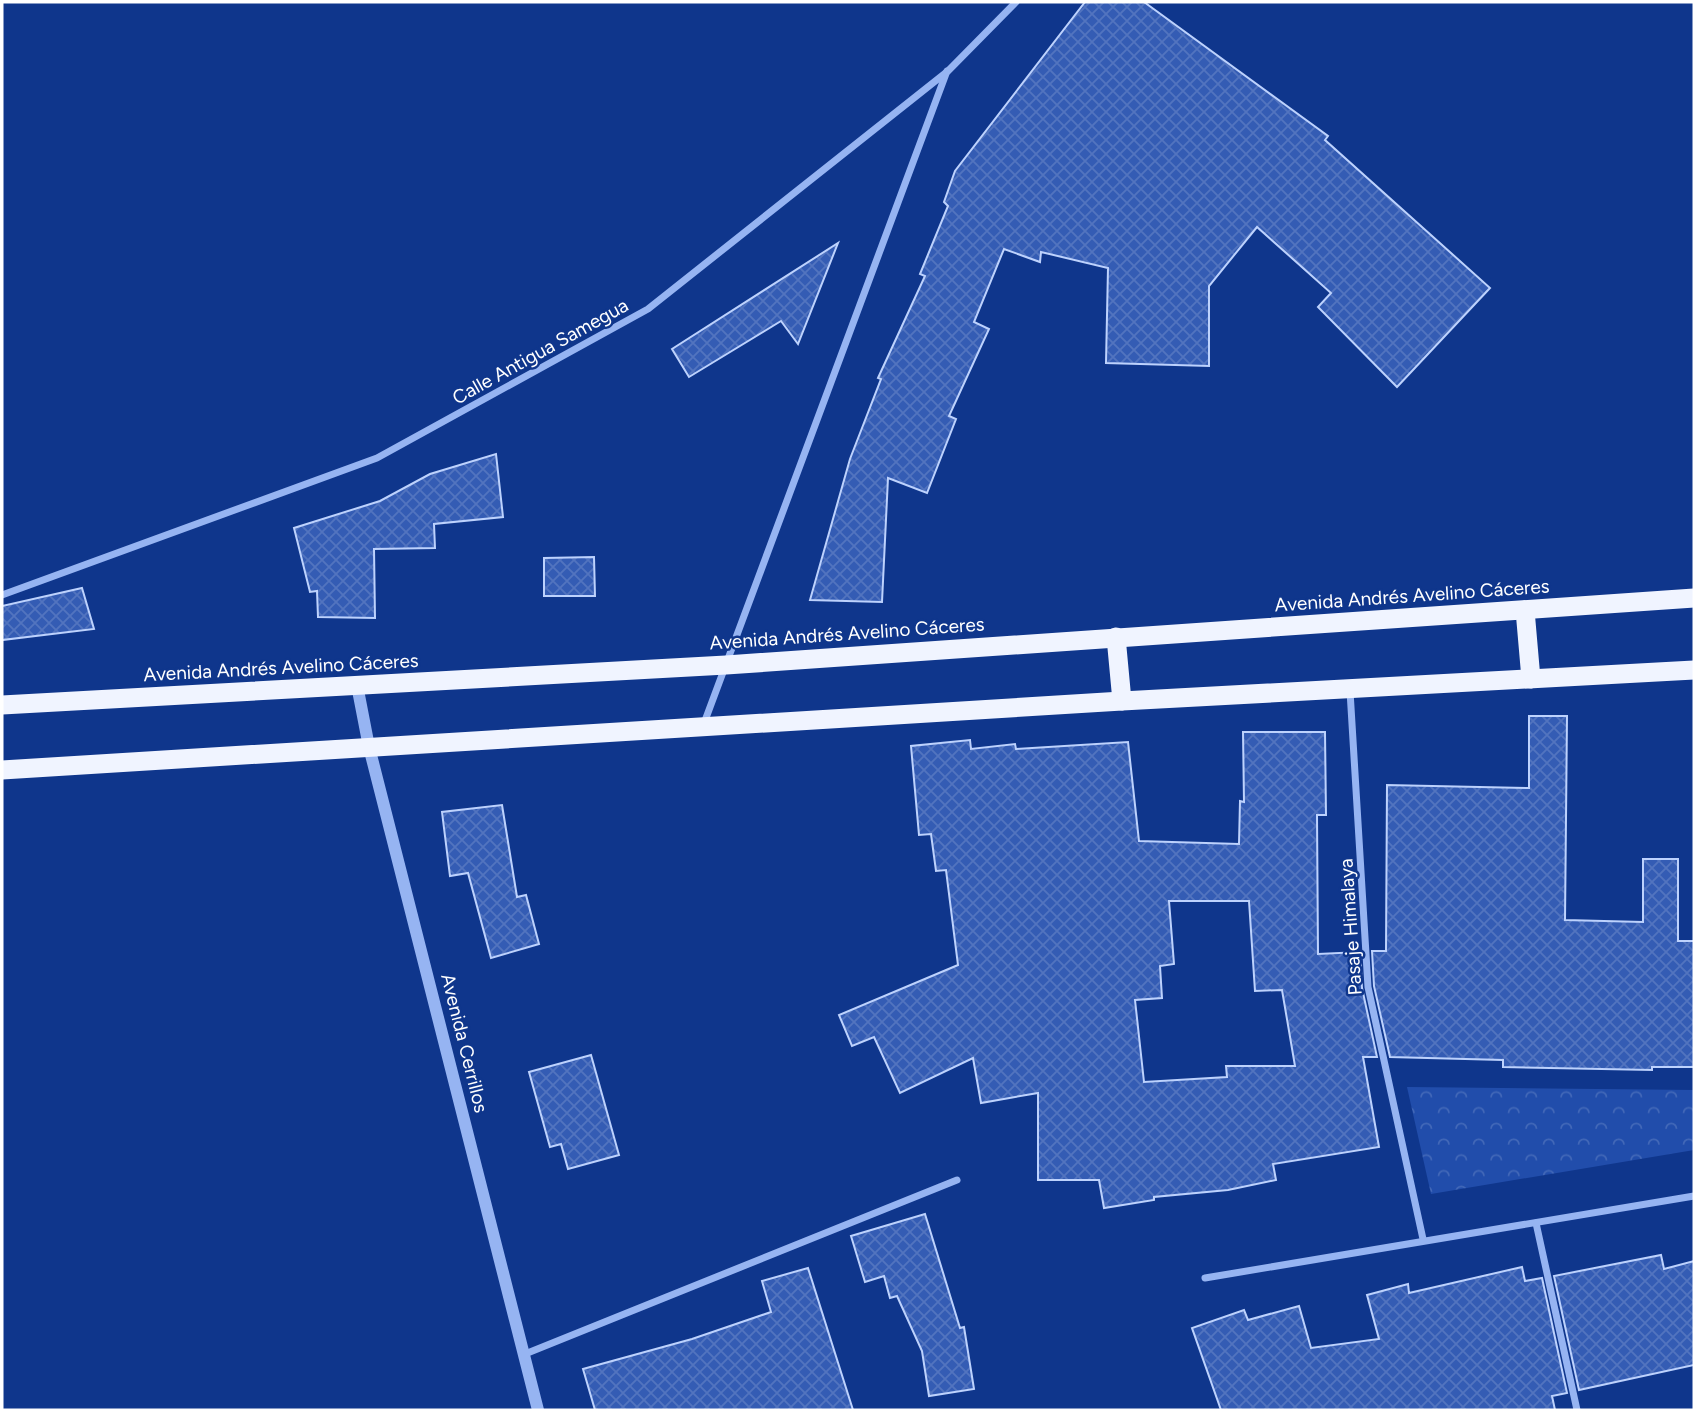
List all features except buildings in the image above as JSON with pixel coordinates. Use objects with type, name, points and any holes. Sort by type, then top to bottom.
[{"type":"highway","name":"Avenida Andrés Avelino Cáceres","points":[[2,705],[726,664],[1694,598]]},
{"type":"highway","points":[[1525,610],[1531,679]]},
{"type":"highway","points":[[1116,637],[1122,701]]},
{"type":"highway","points":[[2,770],[1122,701],[1694,670]]},
{"type":"street","name":"Calle Antigua Samegua","points":[[2,595],[377,458],[648,309],[948,71],[1016,2]]},
{"type":"street","points":[[702,728],[948,71]]},
{"type":"street","name":"Avenida Cerrillos","points":[[357,685],[369,747],[538,1410]]},
{"type":"street","name":"Pasaje Himalaya","points":[[1350,690],[1368,987],[1423,1239]]},
{"type":"street","points":[[525,1354],[957,1181]]},
{"type":"street","points":[[1205,1278],[1423,1239],[1694,1196]]},
{"type":"street","points":[[1536,1223],[1577,1410]]},
{"type":"green space","points":[[1407,1087],[1694,1090],[1694,1150],[1431,1194]]}]
